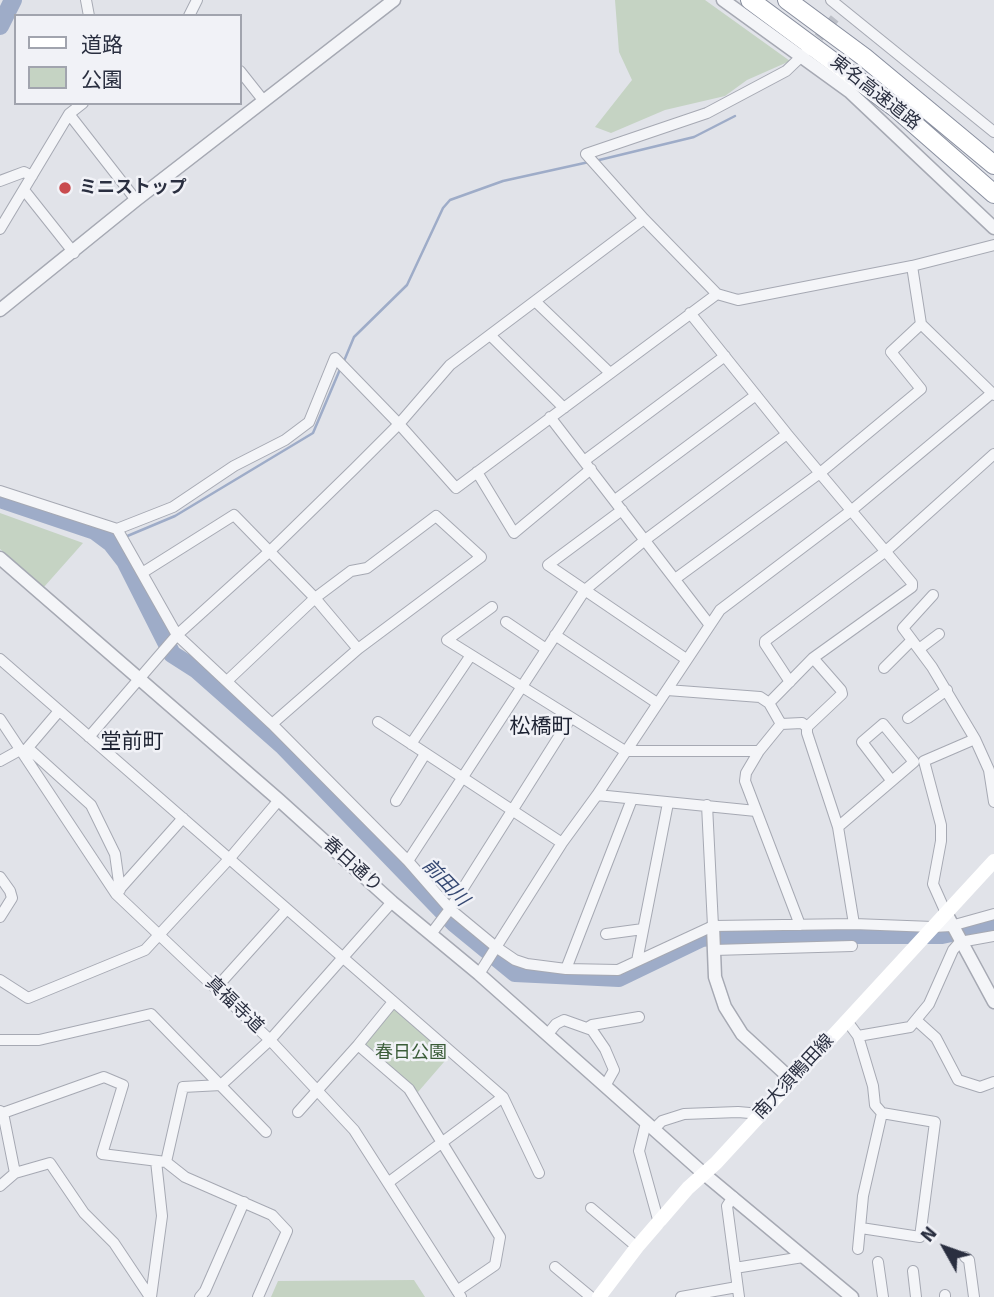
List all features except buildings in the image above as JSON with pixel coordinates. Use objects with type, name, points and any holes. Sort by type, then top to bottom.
[{"type":"highway","name":"東名高速道路","points":[[750,0],[897,109],[994,194]]},
{"type":"highway","name":"東名高速道路","points":[[786,0],[864,57],[994,166]]},
{"type":"main road","name":"南大須鴨田線","points":[[600,1297],[637,1247],[703,1173],[716,1164],[933,927],[948,919],[994,861]]},
{"type":"street","points":[[0,310],[74,253],[136,200],[394,0]]},
{"type":"street","points":[[723,0],[803,55],[850,92],[994,228]]},
{"type":"street","points":[[831,0],[839,14],[994,132]]},
{"type":"street","points":[[803,55],[786,71],[706,113],[586,154],[717,294],[738,300],[912,266],[994,245]]},
{"type":"street","points":[[242,73],[264,100]]},
{"type":"street","points":[[0,229],[69,114],[80,105]]},
{"type":"street","points":[[69,114],[136,200]]},
{"type":"street","points":[[0,181],[24,172],[32,176]]},
{"type":"street","points":[[24,190],[74,253]]},
{"type":"street","points":[[89,737],[177,635],[270,551],[399,424],[450,365],[644,219]]},
{"type":"street","points":[[480,974],[562,843],[720,610],[852,510],[993,394],[921,324],[912,266]]},
{"type":"street","points":[[0,491],[117,529],[173,508],[234,466],[285,440],[309,422],[335,358],[456,488],[717,294]]},
{"type":"street","points":[[536,302],[610,373]]},
{"type":"street","points":[[690,313],[912,583],[912,587],[814,658],[769,703]]},
{"type":"street","points":[[675,579],[820,472],[921,389],[891,352],[921,324]]},
{"type":"street","points":[[491,336],[564,408]]},
{"type":"street","points":[[477,472],[514,533],[588,465],[725,356]]},
{"type":"street","points":[[615,500],[756,395]]},
{"type":"street","points":[[550,417],[709,624]]},
{"type":"street","points":[[408,861],[585,590],[645,540],[787,434]]},
{"type":"street","points":[[790,682],[765,641],[886,551],[994,454]]},
{"type":"street","points":[[622,510],[548,565],[686,659]]},
{"type":"street","points":[[142,573],[234,515],[315,598],[358,649]]},
{"type":"street","points":[[227,681],[315,598],[351,571],[367,568],[436,516],[481,557],[358,649],[272,724]]},
{"type":"street","points":[[117,529],[177,635],[272,724],[408,861],[450,909],[515,960],[566,969],[618,970],[713,926],[854,924],[933,927]]},
{"type":"street","name":"春日通り","points":[[0,558],[140,678],[392,902],[435,929],[480,974],[605,1087],[852,1297]]},
{"type":"street","points":[[933,595],[903,628],[947,690],[975,739],[989,770],[994,802]]},
{"type":"street","points":[[492,607],[447,640],[625,751],[759,751]]},
{"type":"street","points":[[506,622],[546,649]]},
{"type":"street","points":[[919,649],[939,634]]},
{"type":"street","points":[[555,635],[657,703]]},
{"type":"street","points":[[884,668],[912,640]]},
{"type":"street","points":[[411,744],[471,655]]},
{"type":"street","points":[[814,658],[842,694],[807,727],[807,733],[838,827],[854,924]]},
{"type":"street","points":[[0,659],[503,1097],[539,1173]]},
{"type":"street","points":[[667,690],[760,697],[769,703],[780,724]]},
{"type":"street","points":[[908,718],[947,690]]},
{"type":"street","points":[[0,761],[23,751],[59,711]]},
{"type":"street","name":"真福寺道","points":[[0,719],[118,892],[270,1040],[354,1130],[459,1294]]},
{"type":"street","points":[[435,929],[570,719]]},
{"type":"street","points":[[378,722],[562,843]]},
{"type":"street","points":[[800,925],[745,781],[746,773],[759,751],[780,724],[802,723],[807,727]]},
{"type":"street","points":[[838,827],[914,762],[883,724],[862,742],[891,780]]},
{"type":"street","points":[[975,739],[924,761],[941,825],[941,841],[933,884],[948,919],[994,1002]]},
{"type":"street","points":[[23,751],[91,805],[115,855],[118,892]]},
{"type":"street","points":[[396,801],[425,754]]},
{"type":"street","points":[[597,794],[757,811]]},
{"type":"street","points":[[566,969],[632,799]]},
{"type":"street","points":[[0,980],[28,998],[145,950],[279,800]]},
{"type":"street","points":[[637,961],[668,803]]},
{"type":"street","points":[[707,806],[715,977],[725,1007],[742,1034],[792,1080]]},
{"type":"street","points":[[118,892],[183,818]]},
{"type":"street","points":[[0,877],[12,898],[0,917]]},
{"type":"street","points":[[151,1297],[162,1216],[161,1161],[184,1087],[221,1085],[270,1040],[392,902]]},
{"type":"street","points":[[216,988],[287,909]]},
{"type":"street","points":[[948,919],[994,914]]},
{"type":"street","points":[[607,934],[643,929]]},
{"type":"street","points":[[858,1036],[910,1027],[929,1004],[953,950],[960,942],[994,936]]},
{"type":"street","points":[[714,946],[852,946]]},
{"type":"street","points":[[298,1112],[393,1002]]},
{"type":"street","points":[[0,1040],[39,1040],[151,1014],[266,1132]]},
{"type":"street","points":[[587,1028],[639,1017]]},
{"type":"street","points":[[547,1035],[556,1024],[564,1020],[592,1030],[605,1049],[614,1070],[605,1087]]},
{"type":"street","points":[[916,1020],[936,1038],[958,1080],[980,1087],[994,1082]]},
{"type":"street","points":[[847,1021],[858,1036],[873,1086],[875,1105],[882,1113],[935,1122],[920,1237],[861,1228]]},
{"type":"street","points":[[358,1045],[409,1088],[500,1237],[495,1265],[459,1294]]},
{"type":"street","points":[[15,1173],[1,1112],[104,1077],[123,1085],[102,1154],[161,1161],[185,1177],[272,1215],[287,1231],[258,1297]]},
{"type":"street","points":[[389,1182],[503,1097]]},
{"type":"street","points":[[858,1249],[863,1196],[882,1113]]},
{"type":"street","points":[[659,1223],[639,1151],[650,1126],[684,1114],[761,1114]]},
{"type":"street","points":[[0,1186],[15,1173],[50,1163],[84,1213],[114,1243],[151,1297]]},
{"type":"street","points":[[681,1297],[738,1292],[727,1206],[733,1197]]},
{"type":"street","points":[[200,1297],[244,1202]]},
{"type":"street","points":[[591,1209],[637,1247]]},
{"type":"street","points":[[735,1268],[803,1257]]},
{"type":"street","points":[[965,1257],[969,1260],[974,1297]]},
{"type":"street","points":[[878,1262],[883,1297]]},
{"type":"street","points":[[555,1267],[591,1297]]},
{"type":"street","points":[[913,1271],[916,1297]]},
{"type":"green space","points":[[615,0],[705,0],[790,61],[747,80],[725,96],[665,110],[611,133],[595,127],[632,80],[619,52]]},
{"type":"green space","points":[[0,513],[83,543],[44,587],[0,549]]},
{"type":"green space","name":"春日公園","points":[[394,1007],[450,1055],[418,1092],[364,1045]]},
{"type":"green space","points":[[414,1280],[425,1297],[271,1297],[278,1281]]},
{"type":"waterway","points":[[0,26],[13,0]]},
{"type":"waterway","points":[[595,161],[694,137],[735,116]]},
{"type":"waterway","points":[[344,361],[354,337],[407,285],[443,208],[450,200],[503,181],[589,162]]},
{"type":"waterway","points":[[125,537],[175,516],[313,433],[341,367]]},
{"type":"waterway","name":"前田川","points":[[0,499],[95,531],[111,543],[125,561],[172,654],[197,670],[283,746],[454,923],[515,973],[619,978],[702,938],[722,935],[942,935],[994,924]]},
{"type":"waterway","points":[[111,543],[119,540]]},
{"type":"tunnel","points":[[809,49],[835,18]]},
{"type":"place","name":"ミニストップ","points":[[65,188]]},
{"type":"district","name":"松橋町","points":[[541,727]]},
{"type":"district","name":"堂前町","points":[[132,742]]}]
